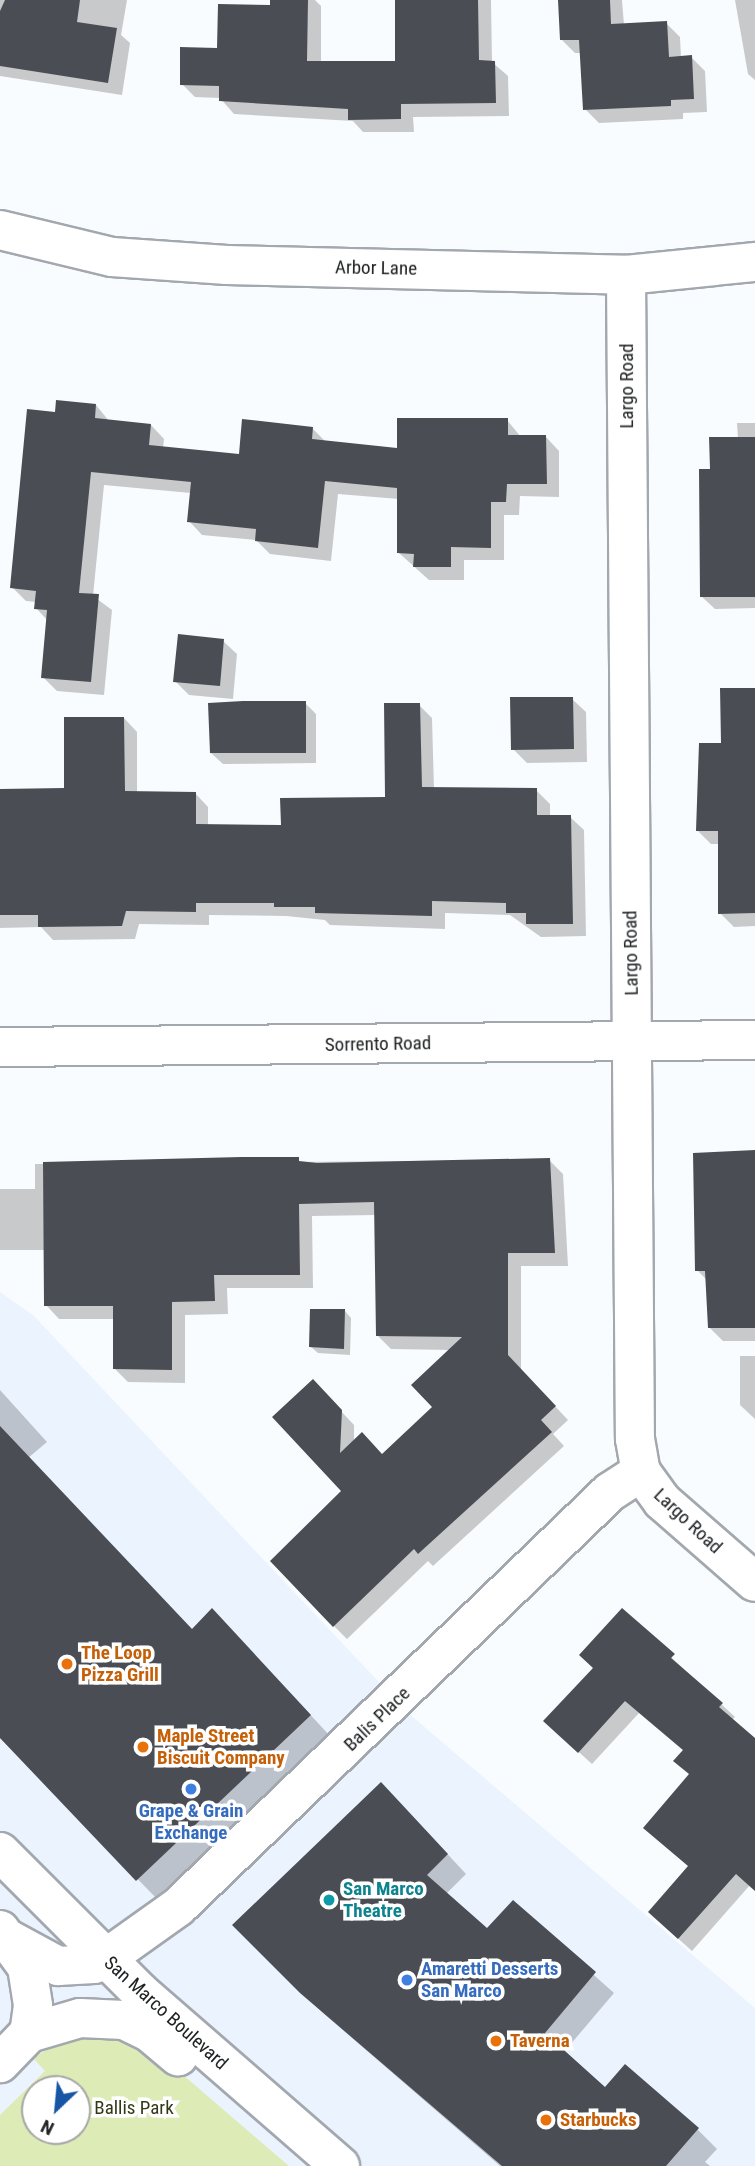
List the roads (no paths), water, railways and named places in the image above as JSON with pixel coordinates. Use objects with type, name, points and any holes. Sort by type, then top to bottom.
[{"type":"street","name":"Arbor Lane","points":[[0,230],[112,257],[227,265],[626,275],[755,262]]},
{"type":"street","name":"Largo Road","points":[[626,275],[635,1439],[641,1472],[662,1502],[755,1582]]},
{"type":"street","name":"Sorrento Road","points":[[0,1047],[755,1040]]},
{"type":"street","name":"Balis Place","points":[[105,1959],[178,1907],[610,1492],[641,1472]]},
{"type":"street","name":"San Marco Boulevard","points":[[0,1852],[105,1959],[333,2160]]},
{"type":"street","points":[[5,1935],[58,1966],[94,1965],[105,1959]]},
{"type":"street","points":[[5,1935],[32,1980],[29,2033]]},
{"type":"street","points":[[0,2063],[29,2033],[80,2018],[108,2018],[138,2025],[264,2128],[333,2160]]},
{"type":"place","name":"The Loop Pizza Grill","points":[[67,1664]]},
{"type":"place","name":"Maple Street Biscuit Company","points":[[143,1747]]},
{"type":"place","name":"Grape & Grain Exchange","points":[[191,1789]]},
{"type":"place","name":"San Marco Theatre","points":[[329,1900]]},
{"type":"place","name":"Amaretti Desserts San Marco","points":[[407,1980]]},
{"type":"place","name":"Taverna","points":[[496,2041]]},
{"type":"place","name":"Starbucks","points":[[546,2120]]},
{"type":"park label","name":"Ballis Park","points":[[134,2108]]}]
